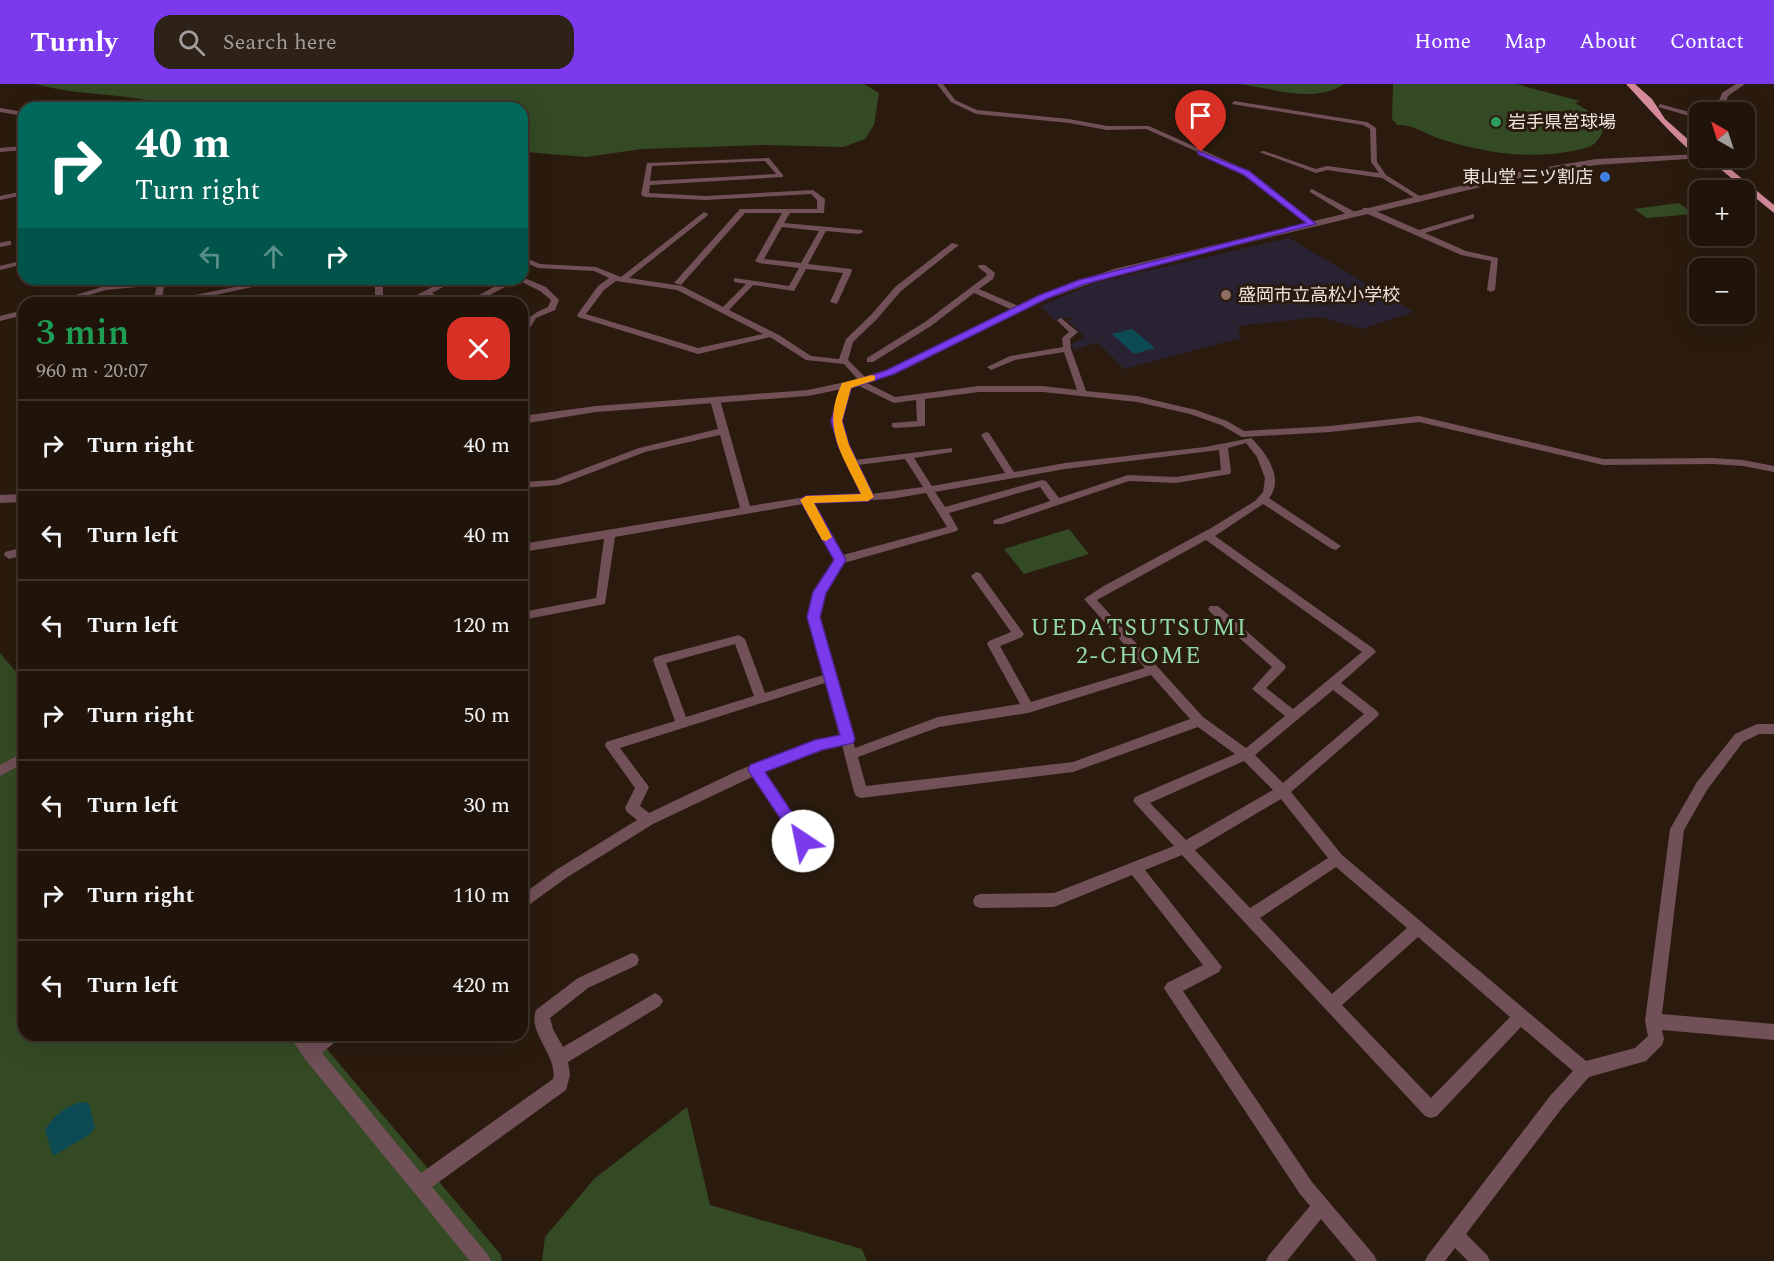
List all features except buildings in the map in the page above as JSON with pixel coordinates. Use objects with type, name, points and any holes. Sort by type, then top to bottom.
[{"type":"highway","points":[[1630,84],[1649,101],[1662,121],[1689,146]]},
{"type":"highway","points":[[1638,84],[1689,135]]},
{"type":"highway","points":[[1714,168],[1728,180]]},
{"type":"highway","points":[[1724,168],[1774,210]]},
{"type":"highway","points":[[1755,204],[1774,220]]},
{"type":"street","points":[[940,84],[953,100],[976,112],[1070,121],[1107,128],[1147,127],[1238,168],[1312,224]]},
{"type":"street","points":[[1724,102],[1725,95],[1741,84]]},
{"type":"street","points":[[1234,103],[1365,123],[1373,128],[1374,162],[1384,176],[1416,197]]},
{"type":"street","points":[[1660,106],[1689,114]]},
{"type":"street","points":[[0,110],[18,113]]},
{"type":"street","points":[[0,150],[18,148]]},
{"type":"street","points":[[1262,152],[1316,171],[1327,168],[1384,176]]},
{"type":"street","points":[[528,419],[576,411],[808,393],[846,386],[890,372],[1018,309],[1082,282],[1117,272],[1416,197],[1569,166],[1689,157]]},
{"type":"street","points":[[647,183],[781,176],[767,159],[649,164],[645,195],[706,198],[813,192],[821,199],[821,211],[786,213],[743,211],[678,283]]},
{"type":"street","points":[[1312,190],[1352,214]]},
{"type":"street","points":[[0,198],[18,194]]},
{"type":"street","points":[[1366,210],[1464,253],[1494,260],[1491,290]]},
{"type":"street","points":[[786,213],[759,261],[848,271],[834,302]]},
{"type":"street","points":[[704,214],[619,278],[602,288],[581,315],[698,351],[770,335]]},
{"type":"street","points":[[1418,233],[1471,216]]},
{"type":"street","points":[[778,225],[859,232]]},
{"type":"street","points":[[737,280],[791,289],[824,229]]},
{"type":"street","points":[[843,362],[849,341],[898,289],[955,245]]},
{"type":"street","points":[[528,261],[538,266],[596,269],[619,278],[679,288],[809,358],[843,362],[863,382],[894,400],[979,389],[1083,392],[1137,399],[1193,412],[1224,423],[1242,434],[1330,429],[1419,419],[1603,462],[1713,461],[1743,463],[1774,469]]},
{"type":"street","points":[[0,268],[18,264]]},
{"type":"street","points":[[870,360],[928,324],[990,277],[991,273],[982,267]]},
{"type":"street","points":[[528,282],[543,289],[555,300],[552,308],[533,317],[528,325]]},
{"type":"street","points":[[723,311],[752,282]]},
{"type":"street","points":[[101,289],[104,285]]},
{"type":"street","points":[[74,297],[101,289],[136,285]]},
{"type":"street","points":[[217,292],[219,285]]},
{"type":"street","points":[[195,297],[254,285]]},
{"type":"street","points":[[417,297],[442,285]]},
{"type":"street","points":[[480,297],[503,285]]},
{"type":"street","points":[[101,289],[103,297]]},
{"type":"street","points":[[973,290],[1018,309]]},
{"type":"street","points":[[425,293],[433,297]]},
{"type":"street","points":[[0,319],[18,314]]},
{"type":"street","points":[[528,316],[533,317]]},
{"type":"street","points":[[1061,320],[1074,332],[1066,338],[1067,349],[1083,392]]},
{"type":"street","points":[[991,367],[1013,358],[1067,349]]},
{"type":"street","points":[[846,386],[836,421],[868,497]]},
{"type":"street","points":[[896,425],[922,424],[920,397]]},
{"type":"street","points":[[715,400],[746,510]]},
{"type":"street","points":[[528,485],[555,483],[642,450],[723,431]]},
{"type":"street","points":[[986,435],[1011,474]]},
{"type":"street","points":[[528,547],[806,500],[868,497],[927,489],[1034,470],[1154,454],[1184,453],[1248,440],[1256,447],[1265,461],[1269,490],[1264,500],[1206,536],[1090,599],[1199,721],[1245,755],[1283,791],[1336,859],[1584,1070]]},
{"type":"street","points":[[998,522],[1128,478],[1176,480],[1226,472],[1223,446]]},
{"type":"street","points":[[852,463],[949,450]]},
{"type":"street","points":[[908,455],[953,528],[840,560],[819,592],[813,617],[861,792],[1072,767],[1199,721]]},
{"type":"street","points":[[1034,470],[1056,501]]},
{"type":"street","points":[[944,511],[1042,483]]},
{"type":"street","points":[[0,499],[18,498]]},
{"type":"street","points":[[806,500],[840,560]]},
{"type":"street","points":[[1264,500],[1336,546]]},
{"type":"street","points":[[528,615],[601,601],[610,534]]},
{"type":"street","points":[[1206,536],[1370,652],[1245,755],[1140,801],[1431,1110],[1520,1017]]},
{"type":"street","points":[[9,555],[18,553]]},
{"type":"street","points":[[976,576],[1018,634],[993,644],[1028,708]]},
{"type":"street","points":[[1214,609],[1280,667],[1258,689],[1293,715]]},
{"type":"street","points":[[682,723],[659,660],[739,639],[761,698]]},
{"type":"street","points":[[850,755],[897,735],[938,722],[1028,708],[1153,670]]},
{"type":"street","points":[[648,820],[632,808],[642,787],[611,746],[830,677]]},
{"type":"street","points":[[980,901],[1054,900],[1185,848],[1283,791],[1373,714],[1332,683]]},
{"type":"street","points":[[1434,1261],[1556,1102],[1584,1070],[1640,1054],[1656,1039],[1653,1021],[1677,829],[1702,786],[1739,738],[1757,729],[1774,729]]},
{"type":"street","points":[[528,899],[561,874],[648,820],[755,770],[820,744],[848,739]]},
{"type":"street","points":[[0,771],[18,760]]},
{"type":"street","points":[[755,770],[803,841]]},
{"type":"street","points":[[1249,917],[1336,859]]},
{"type":"street","points":[[1135,868],[1214,967],[1172,988],[1306,1188],[1368,1261]]},
{"type":"street","points":[[1332,1004],[1416,929]]},
{"type":"street","points":[[420,1185],[560,1084],[563,1075],[560,1058],[543,1023],[542,1015],[583,982],[632,960]]},
{"type":"street","points":[[560,1058],[655,1001]]},
{"type":"street","points":[[1653,1021],[1774,1032]]},
{"type":"street","points":[[302,1041],[482,1261]]},
{"type":"street","points":[[311,1053],[324,1041]]},
{"type":"street","points":[[1275,1261],[1321,1206]]},
{"type":"street","points":[[1454,1235],[1481,1261]]},
{"type":"shaded area","name":"盛岡市立高松小学校","points":[[1289,238],[1414,312],[1362,329],[1320,317],[1238,326],[1241,338],[1124,369],[1097,342],[1076,350],[1070,345],[1085,337],[1068,321],[1075,316],[1056,321],[1040,306],[1094,283]]},
{"type":"green space","points":[[35,84],[864,84],[879,93],[874,125],[865,139],[843,147],[764,145],[642,149],[586,157],[528,152],[528,102],[156,102]]},
{"type":"green space","points":[[1237,84],[1344,84],[1332,90],[1306,94]]},
{"type":"green space","name":"岩手県営球場","points":[[1393,84],[1516,84],[1580,101],[1575,103],[1592,113],[1603,130],[1598,140],[1588,147],[1555,154],[1522,155],[1472,148],[1440,139],[1408,126],[1397,125],[1392,119]]},
{"type":"green space","points":[[1679,203],[1689,210],[1689,214],[1647,218],[1634,209]]},
{"type":"green space","points":[[1069,529],[1089,554],[1024,574],[1004,549]]},
{"type":"green space","points":[[0,653],[18,674],[18,1041],[320,1041],[501,1255],[502,1261],[0,1261]]},
{"type":"green space","points":[[687,1107],[710,1205],[862,1249],[867,1261],[542,1261],[545,1237],[594,1179]]},
{"type":"water","points":[[1132,329],[1155,348],[1134,354],[1112,334]]},
{"type":"water","points":[[82,1102],[89,1103],[95,1128],[89,1135],[53,1156],[45,1130],[61,1112]]},
{"type":"slow traffic","points":[[826,537],[806,500],[868,497],[843,445],[836,421],[846,386],[872,378]]},
{"type":"place","name":"岩手県営球場","points":[[1496,122]]},
{"type":"place","name":"東山堂 三ツ割店","points":[[1605,177]]},
{"type":"place","name":"盛岡市立高松小学校","points":[[1226,295]]},
{"type":"district","name":"UEDATSUTSUMI 2-CHOME","points":[[1139,642]]},
{"type":"route","points":[[803,841],[755,770],[784,758],[788,759],[820,744],[848,739],[813,617],[819,592],[840,560],[835,556],[806,500],[868,497],[843,445],[836,421],[846,386],[890,372],[974,329],[1043,297],[1082,282],[1312,224],[1246,173],[1201,152]]}]
